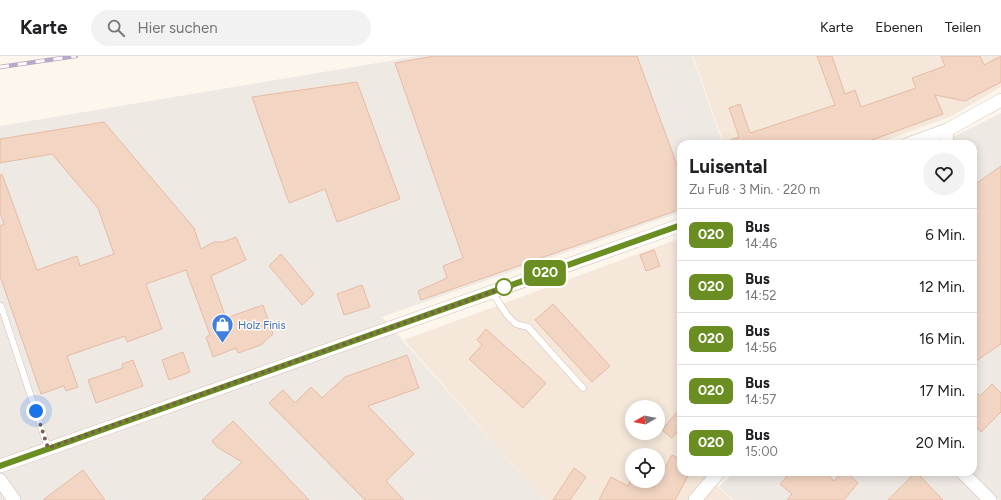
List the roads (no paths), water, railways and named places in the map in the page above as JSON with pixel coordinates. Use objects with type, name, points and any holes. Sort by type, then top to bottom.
[{"type":"street","points":[[919,140],[947,130],[1001,100]]},
{"type":"street","points":[[946,140],[947,130]]},
{"type":"street","points":[[0,466],[677,226]]},
{"type":"street","points":[[695,500],[716,476]]},
{"type":"street","points":[[966,476],[990,500]]},
{"type":"street","points":[[0,480],[14,500]]},
{"type":"lane","points":[[492,292],[507,315],[516,324],[528,327],[583,388]]},
{"type":"lane","points":[[1,306],[48,448]]},
{"type":"railway","points":[[0,67],[76,56]]},
{"type":"place","name":"Holz Finis","points":[[222,344]]}]
